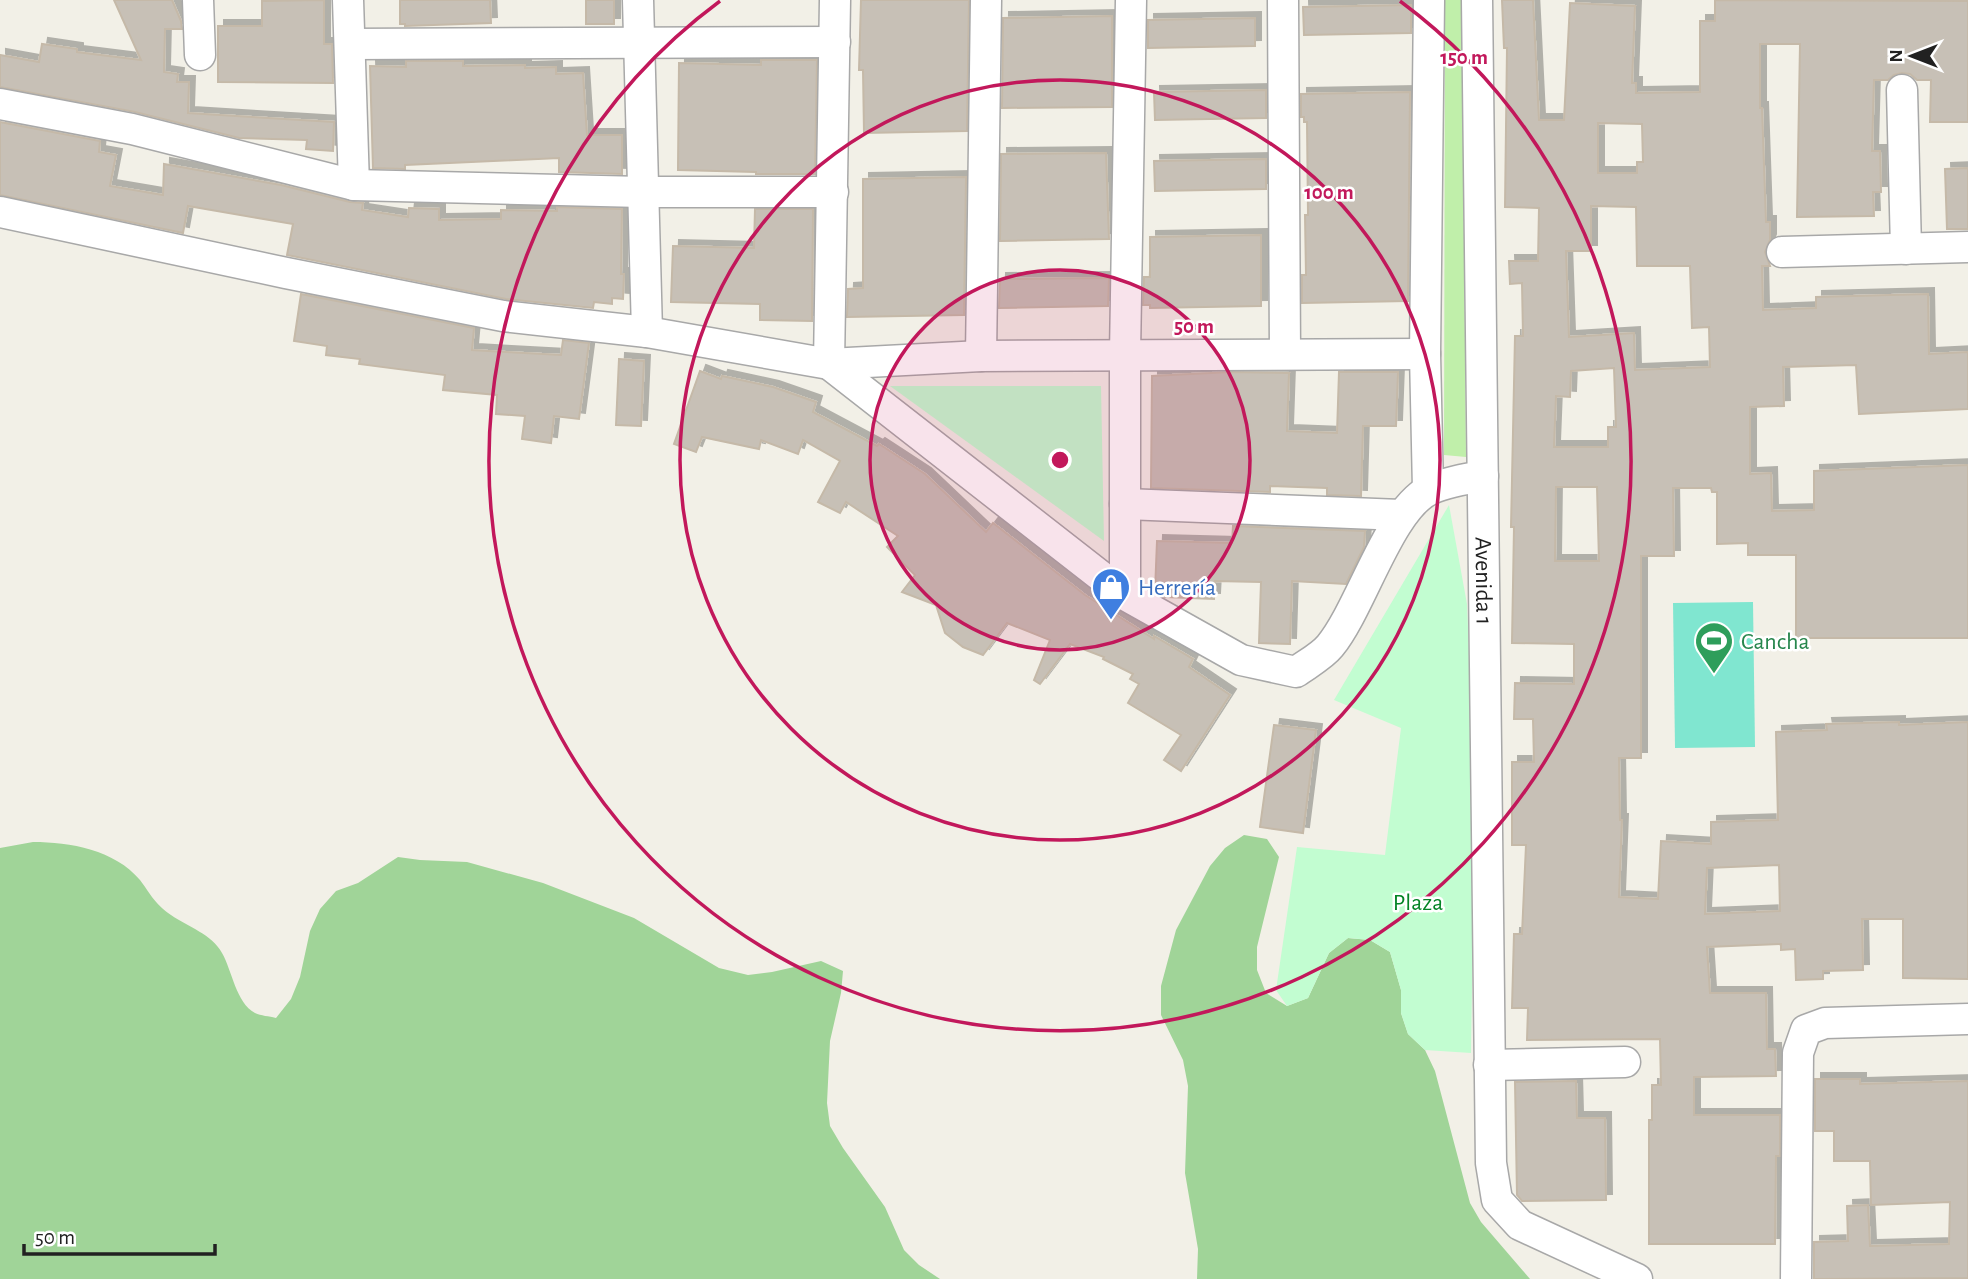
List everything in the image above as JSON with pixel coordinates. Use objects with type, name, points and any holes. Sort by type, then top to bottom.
[{"type":"street","points":[[198,0],[200,55]]},
{"type":"street","points":[[348,0],[354,185]]},
{"type":"street","points":[[638,0],[648,332]]},
{"type":"street","points":[[829,364],[835,0]]},
{"type":"street","points":[[981,356],[986,0]]},
{"type":"street","points":[[1125,595],[1125,354],[1131,0]]},
{"type":"street","points":[[1283,0],[1285,354]]},
{"type":"street","points":[[1428,490],[1425,354],[1429,0]]},
{"type":"street","name":"Avenida 1","points":[[1477,0],[1491,1163],[1497,1200],[1520,1225],[1637,1279]]},
{"type":"street","points":[[349,44],[835,42]]},
{"type":"street","points":[[1902,90],[1906,249]]},
{"type":"street","points":[[0,104],[132,129],[354,185],[642,192],[832,192]]},
{"type":"street","points":[[0,212],[286,274],[503,316],[648,332],[829,364],[981,356],[1425,354]]},
{"type":"street","points":[[1782,252],[1968,247]]},
{"type":"street","points":[[829,364],[1125,595],[1241,660],[1296,672],[1329,647],[1361,596],[1401,515],[1428,490],[1454,481],[1483,476]]},
{"type":"street","points":[[1125,504],[1401,515]]},
{"type":"street","points":[[1796,1279],[1798,1053],[1806,1031],[1825,1023],[1968,1019]]},
{"type":"street","points":[[1489,1065],[1625,1062]]},
{"type":"green space","points":[[1445,0],[1462,0],[1466,457],[1444,455]]},
{"type":"green space","points":[[890,386],[1101,386],[1104,541]]},
{"type":"green space","name":"Plaza","points":[[1449,505],[1467,604],[1475,790],[1471,1053],[1425,1050],[1408,1034],[1401,1013],[1401,990],[1390,952],[1370,940],[1348,938],[1329,953],[1308,998],[1287,1006],[1276,990],[1297,847],[1385,855],[1401,728],[1334,700]]},
{"type":"green space","points":[[1244,835],[1267,839],[1279,857],[1257,947],[1257,970],[1266,993],[1287,1006],[1308,998],[1329,953],[1348,938],[1370,940],[1390,952],[1401,990],[1401,1013],[1408,1034],[1425,1050],[1435,1071],[1470,1203],[1481,1222],[1530,1279],[1197,1279],[1198,1249],[1185,1173],[1188,1086],[1183,1060],[1161,1015],[1161,986],[1176,930],[1210,866],[1225,848]]},
{"type":"green space","points":[[33,842],[77,846],[118,861],[140,880],[161,907],[218,946],[243,1002],[249,1008],[257,1014],[276,1018],[291,999],[300,977],[310,931],[320,909],[336,891],[358,883],[398,857],[467,862],[543,883],[634,918],[719,968],[748,975],[821,961],[843,971],[830,1041],[827,1103],[830,1126],[885,1207],[904,1250],[919,1265],[940,1279],[0,1279],[0,848]]},
{"type":"shaded area","name":"Cancha","points":[[1753,602],[1755,747],[1675,748],[1673,603]]},
{"type":"building","points":[[114,0],[172,0],[182,29],[165,29],[164,72],[178,74],[177,82],[189,82],[188,113],[334,122],[333,151],[306,149],[307,140],[239,138],[135,112],[0,87],[0,55],[39,62],[42,44],[77,49],[77,52],[141,60]]},
{"type":"building","points":[[324,0],[324,44],[332,44],[333,83],[218,82],[218,26],[262,26],[262,1]]},
{"type":"building","points":[[400,0],[490,0],[491,23],[405,26],[400,24]]},
{"type":"building","points":[[586,0],[614,0],[614,24],[586,24]]},
{"type":"building","points":[[861,0],[969,0],[967,131],[864,133],[863,70],[859,70]]},
{"type":"building","points":[[1502,0],[1533,0],[1539,120],[1564,120],[1570,3],[1635,6],[1632,83],[1636,83],[1636,93],[1700,92],[1700,21],[1715,21],[1715,0],[1968,1],[1968,122],[1930,122],[1931,80],[1917,80],[1910,74],[1902,73],[1888,80],[1874,80],[1872,151],[1880,151],[1881,192],[1873,192],[1874,216],[1797,217],[1800,44],[1760,44],[1760,108],[1766,222],[1770,222],[1770,240],[1765,252],[1770,266],[1762,266],[1763,310],[1816,308],[1816,297],[1928,294],[1929,354],[1968,352],[1968,409],[1859,414],[1856,365],[1783,367],[1784,406],[1750,407],[1750,474],[1771,473],[1772,511],[1814,510],[1814,471],[1968,465],[1968,638],[1796,638],[1796,555],[1748,555],[1748,543],[1717,544],[1717,492],[1712,492],[1711,488],[1673,488],[1674,556],[1641,556],[1641,758],[1619,758],[1622,820],[1619,897],[1658,899],[1661,841],[1711,844],[1711,822],[1778,820],[1776,732],[1827,730],[1826,724],[1968,722],[1968,979],[1903,978],[1903,919],[1862,919],[1863,970],[1823,971],[1823,979],[1796,980],[1795,949],[1781,950],[1781,944],[1707,947],[1710,993],[1766,993],[1767,1049],[1775,1049],[1776,1076],[1694,1077],[1694,1115],[1780,1115],[1780,1156],[1776,1156],[1775,1244],[1649,1244],[1649,1120],[1652,1120],[1652,1085],[1661,1085],[1660,1039],[1527,1040],[1528,1008],[1512,1008],[1514,934],[1522,934],[1526,845],[1512,845],[1512,762],[1534,762],[1533,719],[1514,719],[1515,683],[1574,684],[1574,644],[1512,643],[1514,527],[1511,527],[1515,336],[1523,336],[1522,283],[1510,284],[1509,261],[1538,261],[1539,208],[1505,207],[1507,48],[1504,48]],"holes":[[[1598,123],[1642,124],[1643,162],[1637,162],[1637,173],[1598,173]],[[1591,206],[1636,207],[1637,266],[1690,266],[1692,328],[1709,327],[1710,367],[1635,370],[1634,333],[1569,337],[1566,251],[1591,251]],[[1614,368],[1616,427],[1608,427],[1608,447],[1554,447],[1556,396],[1570,397],[1571,371]],[[1556,487],[1597,487],[1599,561],[1555,561]],[[1779,865],[1780,911],[1705,914],[1707,868]]]},
{"type":"building","points":[[1411,5],[1411,33],[1304,35],[1303,7]]},
{"type":"building","points":[[1112,16],[1112,107],[1002,108],[1003,18]]},
{"type":"building","points":[[1255,18],[1255,46],[1148,48],[1148,20]]},
{"type":"building","points":[[761,60],[817,60],[815,174],[678,170],[679,63],[761,65]]},
{"type":"building","points":[[406,61],[463,61],[463,66],[556,67],[556,74],[583,73],[587,135],[622,135],[622,174],[559,172],[559,158],[405,165],[405,169],[373,168],[370,66],[406,67]]},
{"type":"building","points":[[1266,90],[1266,118],[1155,120],[1154,92]]},
{"type":"building","points":[[1410,92],[1408,301],[1302,303],[1302,275],[1306,275],[1305,215],[1308,215],[1307,122],[1301,117],[1301,94]]},
{"type":"building","points":[[0,122],[100,141],[99,152],[116,155],[110,186],[163,195],[164,164],[281,185],[363,203],[362,210],[408,217],[409,208],[439,209],[439,220],[501,219],[501,210],[557,211],[557,207],[622,209],[623,299],[612,298],[612,304],[594,302],[593,308],[506,299],[287,255],[293,224],[188,206],[183,233],[0,195]]},
{"type":"building","points":[[1106,153],[1109,239],[1000,241],[1001,154]]},
{"type":"building","points":[[1266,159],[1266,189],[1155,191],[1154,161]]},
{"type":"building","points":[[1968,168],[1968,229],[1947,229],[1945,169]]},
{"type":"building","points":[[966,177],[964,315],[847,317],[848,289],[863,288],[863,179]]},
{"type":"building","points":[[755,209],[813,209],[812,321],[760,320],[760,304],[671,302],[673,246],[754,248]]},
{"type":"building","points":[[1261,235],[1261,306],[1150,308],[1150,305],[1143,305],[1144,277],[1150,277],[1150,237]]},
{"type":"building","points":[[1109,278],[1108,306],[999,308],[1000,279]]},
{"type":"building","points":[[301,294],[474,328],[472,350],[561,355],[563,340],[589,343],[579,419],[554,416],[551,443],[522,439],[525,416],[496,414],[497,395],[443,390],[445,375],[359,364],[360,359],[326,355],[327,346],[294,341]]},
{"type":"building","points":[[619,359],[644,361],[641,426],[616,425]]},
{"type":"building","points":[[700,371],[721,379],[722,376],[773,387],[816,402],[813,412],[877,446],[879,444],[925,474],[986,532],[993,523],[1085,595],[1154,639],[1154,636],[1193,659],[1189,667],[1230,695],[1181,771],[1164,760],[1181,735],[1128,703],[1139,684],[1130,679],[1133,674],[1103,659],[1104,657],[1070,644],[1040,684],[1034,680],[1050,640],[1007,623],[983,655],[963,647],[945,633],[936,605],[902,592],[915,575],[887,547],[898,536],[846,502],[840,513],[818,502],[840,461],[803,440],[798,454],[761,440],[759,449],[702,437],[696,452],[674,444]]},
{"type":"building","points":[[1231,372],[1289,373],[1287,431],[1337,433],[1339,372],[1398,372],[1396,426],[1363,426],[1361,496],[1327,495],[1327,488],[1270,486],[1270,492],[1151,488],[1152,376]]},
{"type":"building","points":[[1233,526],[1365,531],[1364,547],[1346,584],[1292,581],[1290,644],[1259,643],[1261,582],[1215,581],[1214,599],[1165,597],[1155,592],[1157,541],[1232,543]]},
{"type":"building","points":[[1274,725],[1316,730],[1303,833],[1260,827]]},
{"type":"building","points":[[1815,1079],[1860,1079],[1860,1084],[1968,1081],[1968,1278],[1814,1279],[1814,1242],[1848,1241],[1847,1206],[1868,1205],[1870,1246],[1949,1244],[1950,1202],[1871,1205],[1870,1161],[1834,1161],[1834,1131],[1815,1131]]},
{"type":"building","points":[[1576,1081],[1577,1118],[1605,1118],[1606,1200],[1522,1201],[1517,1195],[1515,1082]]},
{"type":"place","name":"Herrería","points":[[1111,621]]},
{"type":"place","name":"Cancha","points":[[1714,675]]}]
